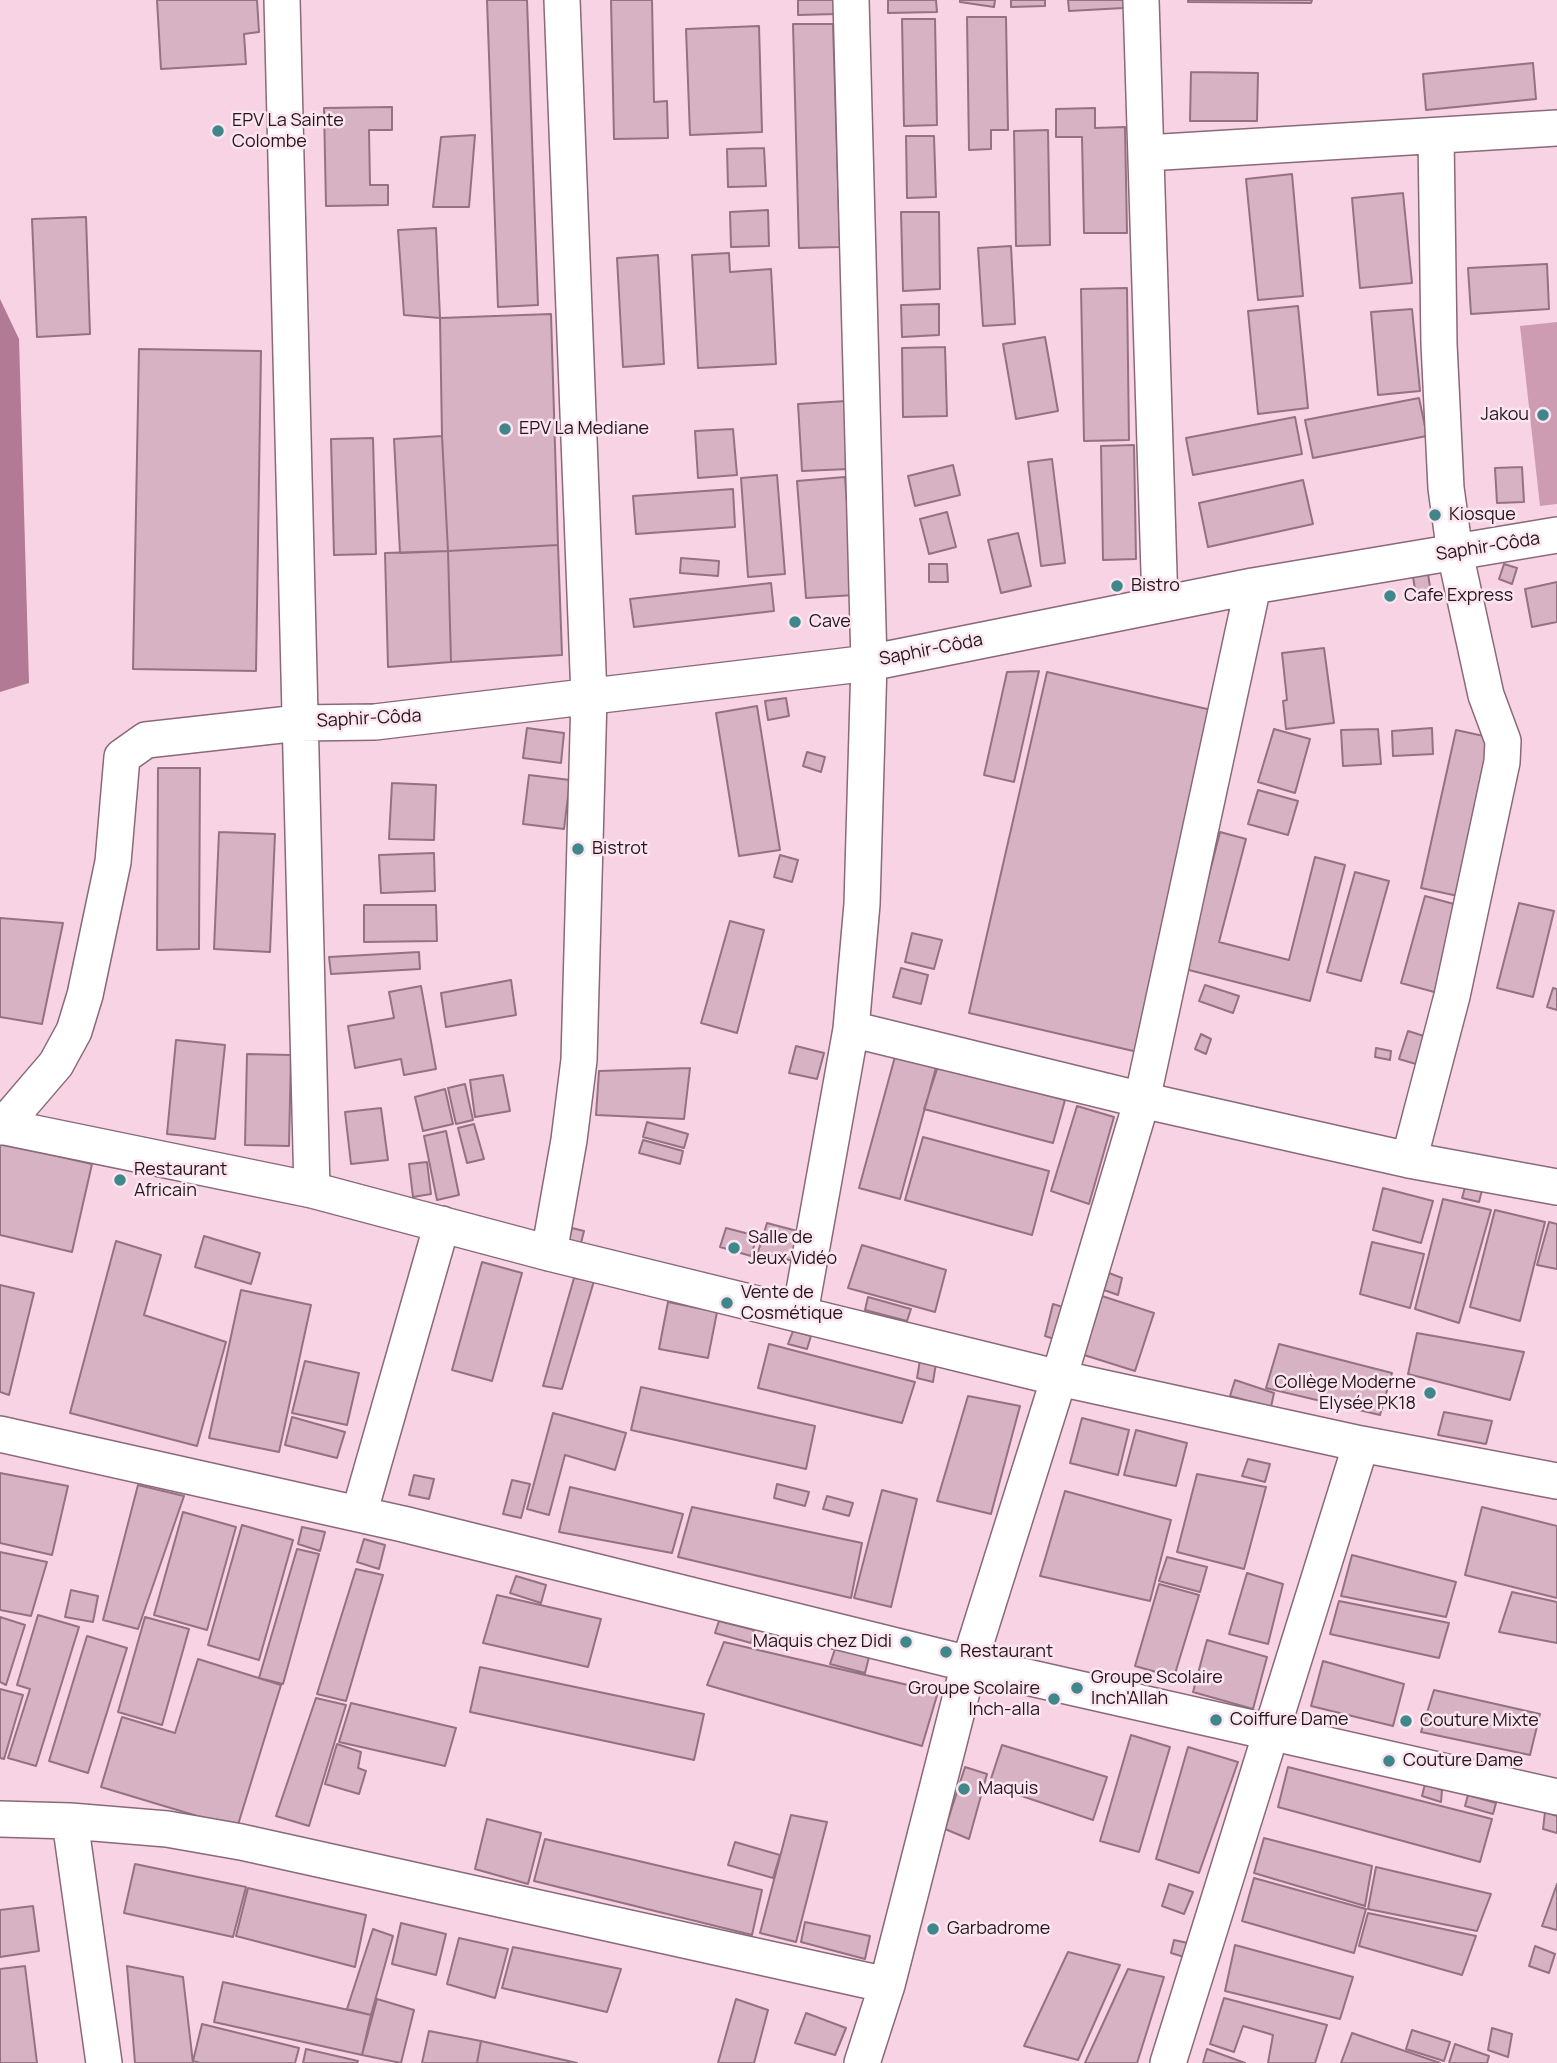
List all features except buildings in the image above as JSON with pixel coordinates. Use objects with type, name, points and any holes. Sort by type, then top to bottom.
[{"type":"street","points":[[282,0],[312,1190]]},
{"type":"street","points":[[549,1253],[569,1140],[579,1060],[589,697],[562,0]]},
{"type":"street","points":[[800,1313],[850,1029],[862,904],[869,663],[851,0]]},
{"type":"street","points":[[1141,0],[1160,604]]},
{"type":"street","points":[[1147,153],[1557,128]]},
{"type":"street","points":[[1409,1160],[1452,996],[1502,762],[1503,741],[1486,695],[1455,552],[1446,488],[1439,344],[1436,136]]},
{"type":"street","name":"Saphir-Côda","points":[[1,1127],[56,1064],[77,1019],[85,995],[113,862],[122,757],[146,740],[299,723],[375,722],[869,663],[1253,586],[1557,536]]},
{"type":"street","points":[[862,2063],[887,1985],[969,1664],[1059,1378],[1142,1100],[1253,586]]},
{"type":"street","points":[[850,1029],[1142,1100],[1409,1160],[1557,1187]]},
{"type":"street","points":[[1,1127],[312,1190],[549,1253],[1059,1378],[1361,1444],[1557,1481]]},
{"type":"street","points":[[359,1514],[442,1224]]},
{"type":"street","points":[[0,1434],[359,1514],[969,1664],[1557,1797]]},
{"type":"street","points":[[1168,2063],[1361,1444]]},
{"type":"street","points":[[0,1819],[70,1821],[167,1829],[241,1842],[887,1985]]},
{"type":"street","points":[[70,1821],[104,2063]]},
{"type":"shaded area","points":[[0,299],[19,339],[29,683],[0,692]]},
{"type":"shaded area","name":"Jakou","points":[[1557,322],[1557,504],[1540,506],[1520,326]]},
{"type":"place","name":"EPV La Sainte Colombe","points":[[218,131]]},
{"type":"place","name":"Jakou","points":[[1543,415]]},
{"type":"place","name":"EPV La Mediane","points":[[505,429]]},
{"type":"place","name":"Kiosque","points":[[1435,515]]},
{"type":"place","name":"Bistro","points":[[1117,586]]},
{"type":"place","name":"Cafe Express","points":[[1390,596]]},
{"type":"place","name":"Cave","points":[[795,622]]},
{"type":"place","name":"Bistrot","points":[[578,849]]},
{"type":"place","name":"Restaurant Africain","points":[[120,1180]]},
{"type":"place","name":"Salle de Jeux Vidéo","points":[[734,1248]]},
{"type":"place","name":"Vente de Cosmétique","points":[[727,1303]]},
{"type":"place","name":"Collège Moderne Elysée PK18","points":[[1430,1393]]},
{"type":"place","name":"Maquis chez Didi","points":[[906,1642]]},
{"type":"place","name":"Restaurant","points":[[946,1652]]},
{"type":"place","name":"Groupe Scolaire Inch'Allah","points":[[1077,1688]]},
{"type":"place","name":"Groupe Scolaire Inch-alla","points":[[1054,1699]]},
{"type":"place","name":"Coiffure Dame","points":[[1216,1720]]},
{"type":"place","name":"Couture Mixte","points":[[1406,1721]]},
{"type":"place","name":"Couture Dame","points":[[1389,1761]]},
{"type":"place","name":"Maquis","points":[[964,1789]]},
{"type":"place","name":"Garbadrome","points":[[933,1929]]}]
